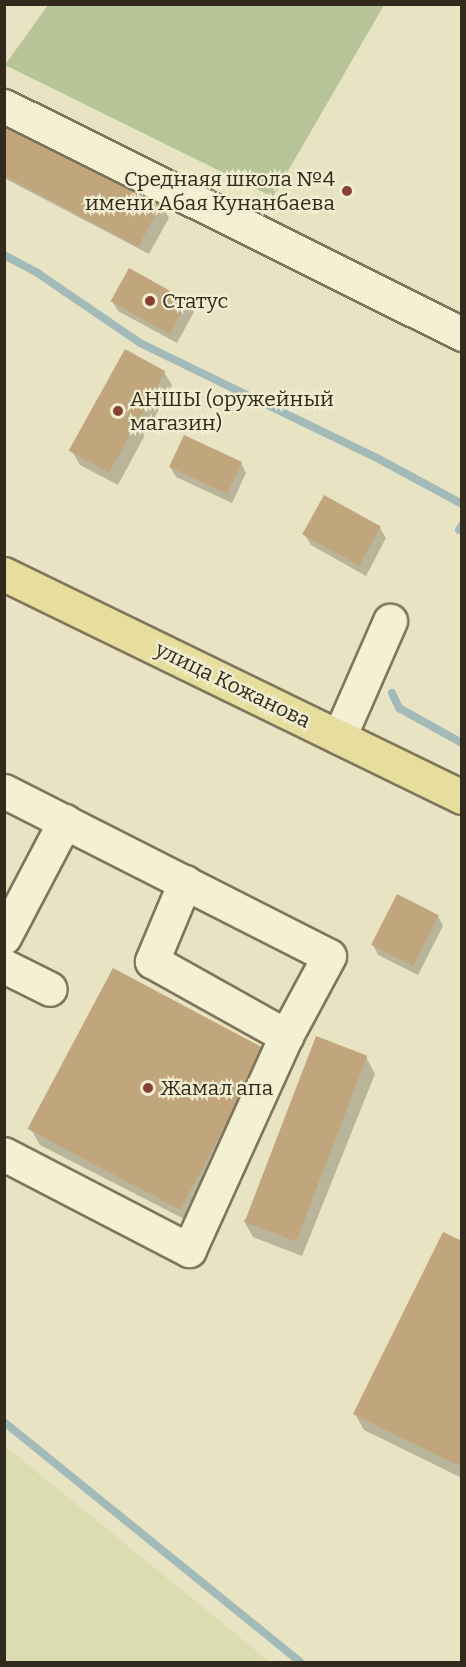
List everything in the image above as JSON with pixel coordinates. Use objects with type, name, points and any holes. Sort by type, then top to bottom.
[{"type":"main road","name":"улица Кожанова","points":[[4,574],[462,797]]},
{"type":"street","points":[[4,106],[462,334]]},
{"type":"street","points":[[339,737],[390,621]]},
{"type":"street","points":[[4,791],[329,956],[286,1036],[189,1250],[4,1154]]},
{"type":"street","points":[[4,936],[65,821]]},
{"type":"street","points":[[185,882],[152,961],[286,1036]]},
{"type":"street","points":[[4,966],[50,989]]},
{"type":"green space","points":[[48,5],[384,5],[273,197],[5,65]]},
{"type":"green space","points":[[5,1446],[270,1662],[5,1662]]},
{"type":"building","points":[[4,120],[161,204],[138,247],[4,175]]},
{"type":"building","name":"Статус","points":[[129,268],[188,301],[170,334],[111,301]]},
{"type":"building","name":"АНШЫ (оружейный магазин)","points":[[125,349],[165,371],[109,473],[69,450]]},
{"type":"building","points":[[184,435],[242,462],[227,494],[169,467]]},
{"type":"building","points":[[324,495],[381,527],[359,566],[302,534]]},
{"type":"building","points":[[397,894],[439,915],[413,966],[371,945]]},
{"type":"building","name":"Жамал апа","points":[[113,968],[266,1049],[180,1210],[28,1129]]},
{"type":"building","points":[[316,1036],[367,1056],[296,1241],[245,1222]]},
{"type":"building","points":[[443,1232],[462,1241],[462,1467],[353,1414]]},
{"type":"waterway","points":[[4,255],[39,274],[140,343],[377,458],[462,504]]},
{"type":"waterway","points":[[459,530],[462,525]]},
{"type":"waterway","points":[[392,693],[399,708],[462,743]]},
{"type":"waterway","points":[[4,1422],[300,1662]]},
{"type":"place","name":"Среднаяя школа №4 имени Абая Кунанбаева","points":[[347,191]]},
{"type":"place","name":"Статус","points":[[150,301]]},
{"type":"place","name":"АНШЫ (оружейный магазин)","points":[[118,411]]},
{"type":"place","name":"Жамал апа","points":[[148,1088]]}]
